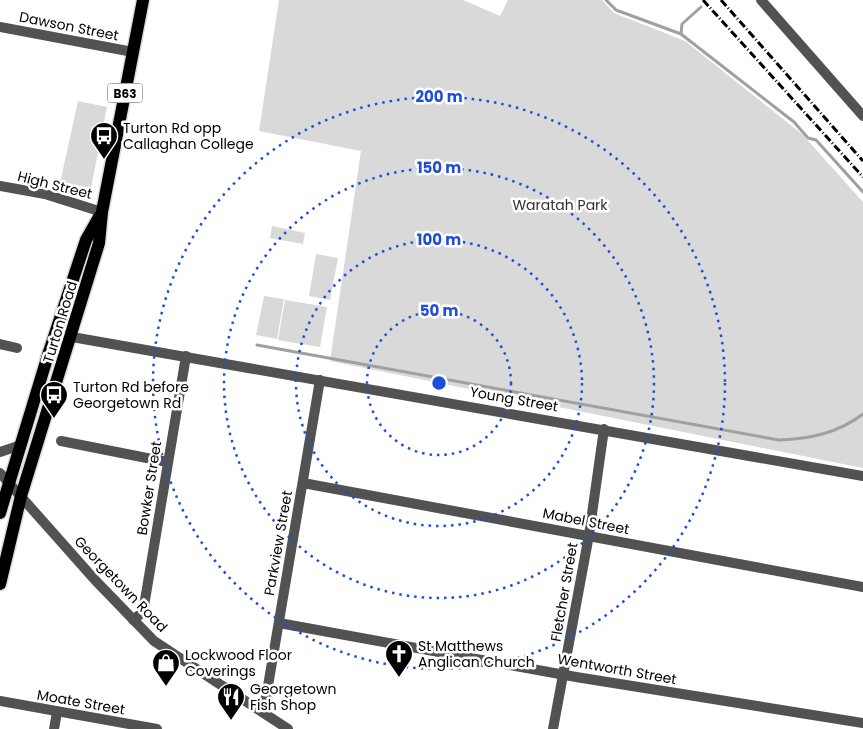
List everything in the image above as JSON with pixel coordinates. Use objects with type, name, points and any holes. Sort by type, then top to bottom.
[{"type":"main road","name":"Turton Road","points":[[0,584],[21,496],[72,337],[99,243],[102,212],[143,0]]},
{"type":"main road","name":"Turton Road","points":[[0,513],[5,478],[21,445],[86,240],[102,212]]},
{"type":"street","points":[[761,0],[863,116]]},
{"type":"street","name":"Dawson Street","points":[[0,27],[133,52]]},
{"type":"street","name":"High Street","points":[[0,186],[44,194],[102,212]]},
{"type":"street","name":"Young Street","points":[[72,337],[863,476]]},
{"type":"street","points":[[0,344],[17,348]]},
{"type":"street","name":"Bowker Street","points":[[133,620],[143,612],[186,356]]},
{"type":"street","name":"Parkview Street","points":[[258,708],[266,698],[320,380]]},
{"type":"street","name":"Fletcher Street","points":[[553,729],[589,535],[604,429]]},
{"type":"street","points":[[61,442],[167,462]]},
{"type":"street","points":[[0,452],[21,445]]},
{"type":"street","name":"Georgetown Road","points":[[5,478],[154,641],[258,708],[284,728]]},
{"type":"street","name":"Mabel Street","points":[[303,483],[863,586]]},
{"type":"street","name":"Wentworth Street","points":[[279,623],[564,674],[863,723]]},
{"type":"street","name":"Moate Street","points":[[0,701],[157,729]]},
{"type":"street","points":[[54,729],[57,712]]},
{"type":"green space","name":"Waratah Park","points":[[279,0],[463,0],[500,16],[508,0],[602,0],[614,13],[685,41],[802,134],[863,202],[863,468],[330,361],[361,151],[259,131]]},
{"type":"green space","points":[[78,101],[107,107],[91,188],[60,183]]},
{"type":"green space","points":[[272,226],[305,233],[303,244],[270,238]]},
{"type":"green space","points":[[316,254],[338,258],[330,300],[309,296]]},
{"type":"green space","points":[[264,296],[284,299],[277,339],[256,335]]},
{"type":"green space","points":[[285,300],[327,307],[320,347],[278,340]]},
{"type":"waterway","points":[[606,0],[616,10],[681,34],[794,122],[808,138],[816,140],[863,192]]},
{"type":"waterway","points":[[681,34],[682,24],[701,7]]},
{"type":"waterway","points":[[257,345],[779,440],[823,434],[844,426],[863,414]]},
{"type":"railway","points":[[703,0],[863,177]]},
{"type":"railway","points":[[721,0],[863,161]]},
{"type":"place","name":"Turton Rd opp Callaghan College","points":[[104,160]]},
{"type":"place","name":"Turton Rd before Georgetown Rd","points":[[54,419]]},
{"type":"place","name":"St Matthews Anglican Church","points":[[399,678]]},
{"type":"place","name":"Lockwood Floor Coverings","points":[[166,687]]},
{"type":"place","name":"Georgetown Fish Shop","points":[[231,721]]}]
